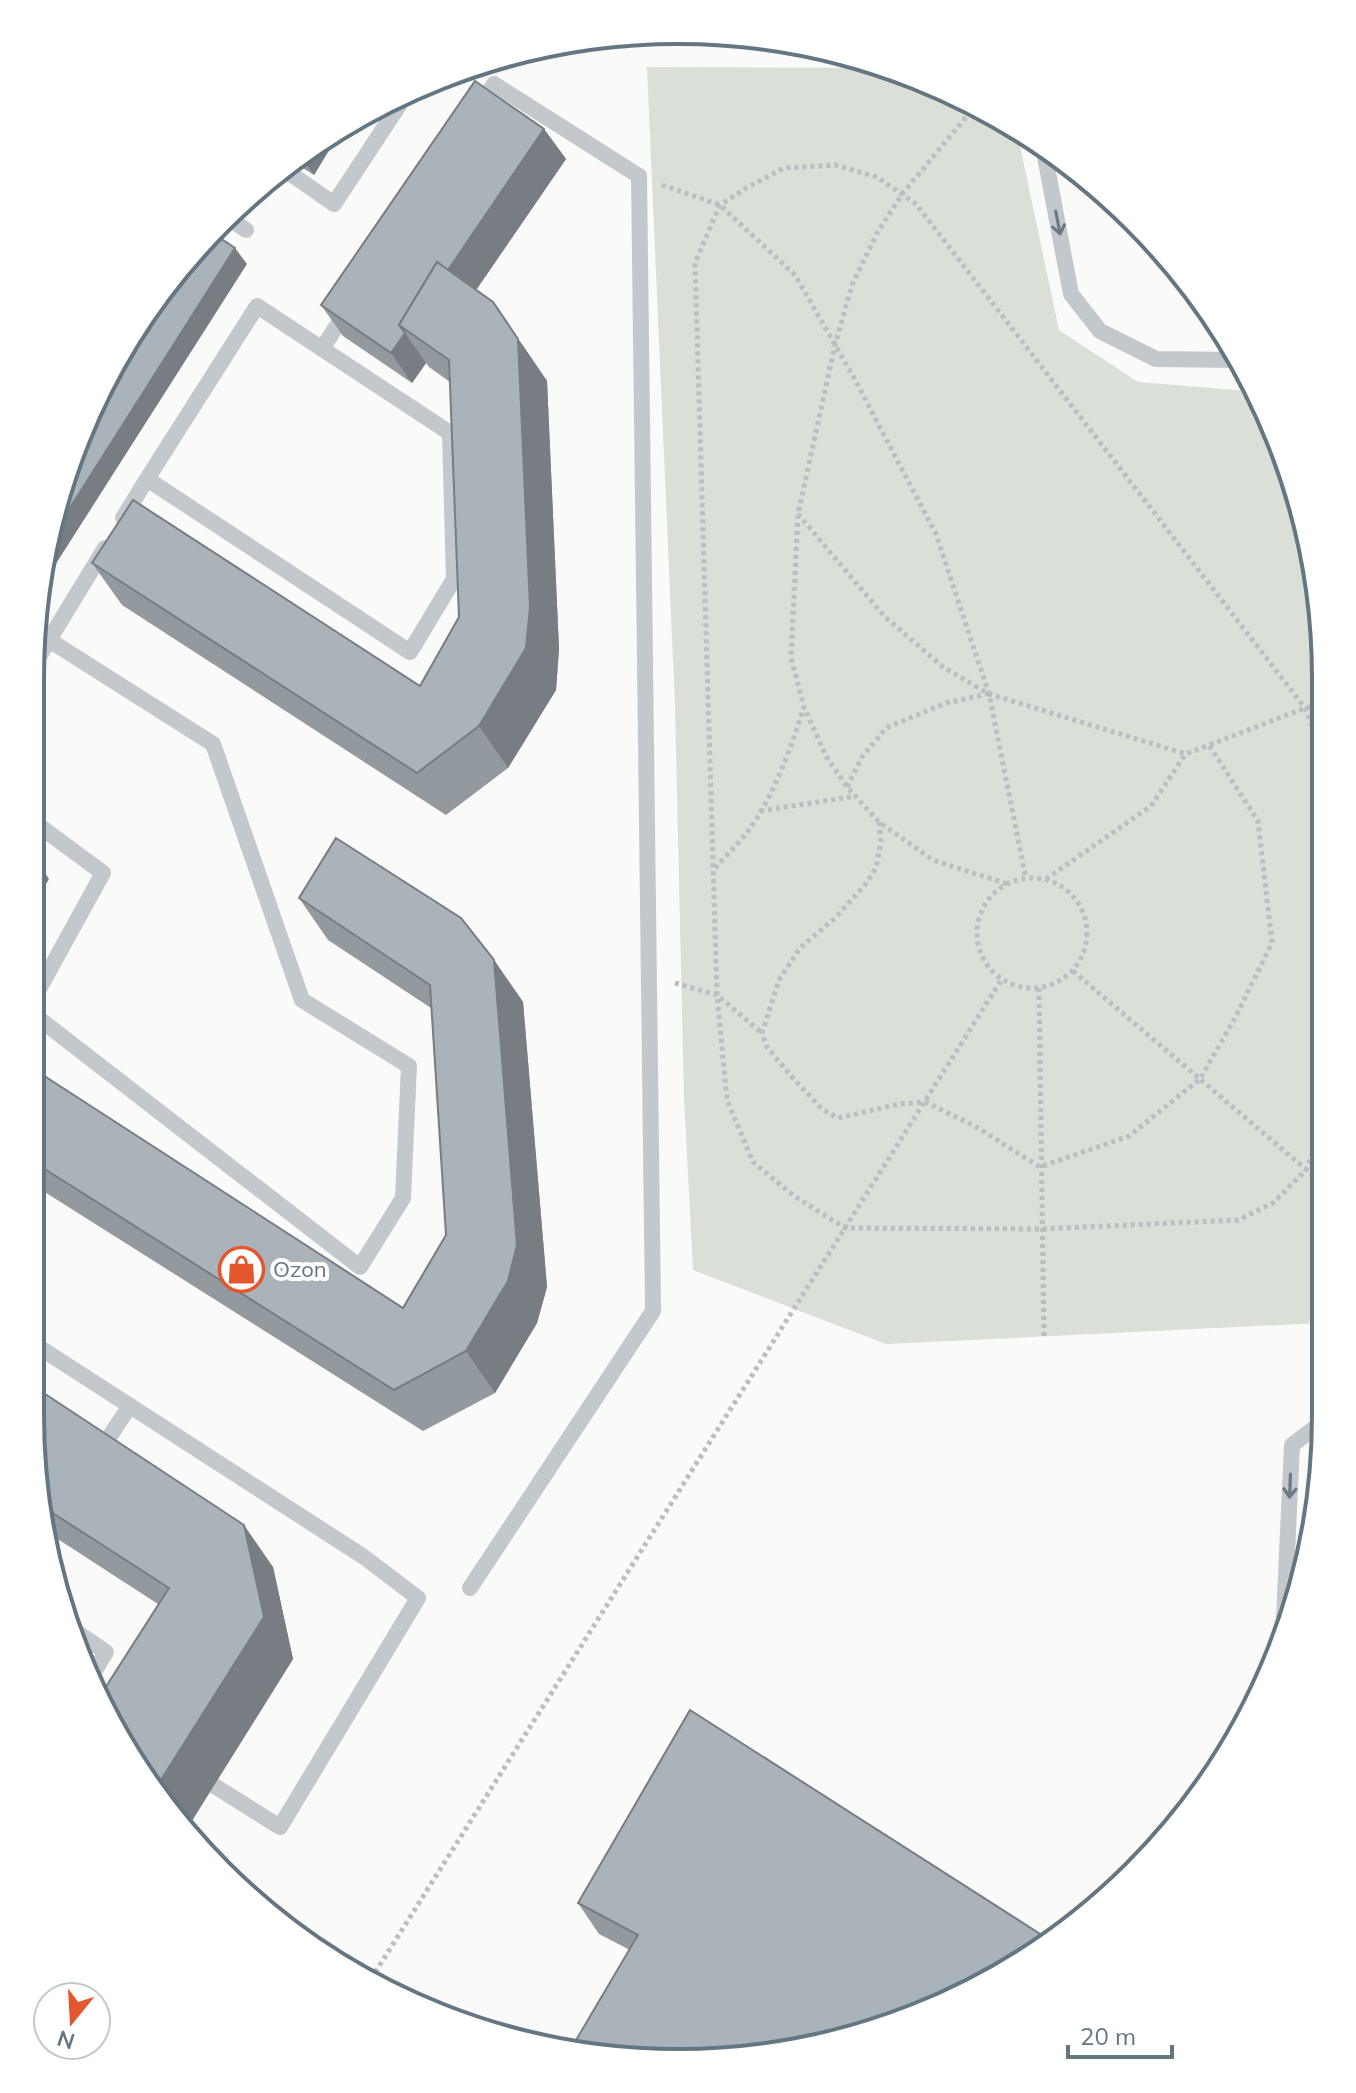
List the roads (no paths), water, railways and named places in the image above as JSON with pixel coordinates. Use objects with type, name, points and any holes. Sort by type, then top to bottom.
[{"type":"lane","points":[[468,124],[494,84],[639,176],[653,1311],[470,1588]]},
{"type":"lane","points":[[292,175],[334,204],[396,110]]},
{"type":"lane","points":[[1046,162],[1071,294],[1100,331],[1156,359],[1226,360]]},
{"type":"lane","points":[[237,224],[246,230]]},
{"type":"lane","points":[[322,349],[357,296]]},
{"type":"lane","points":[[45,647],[147,479],[257,306],[450,433],[454,579],[410,652],[147,479]]},
{"type":"lane","points":[[44,1023],[360,1267],[403,1198],[409,1066],[302,1000],[213,744],[49,640]]},
{"type":"lane","points":[[44,829],[103,873],[44,980]]},
{"type":"lane","points":[[44,1350],[364,1557],[418,1598],[280,1827],[213,1785]]},
{"type":"lane","points":[[99,1452],[130,1406]]},
{"type":"lane","points":[[1285,1595],[1292,1445],[1312,1430]]},
{"type":"lane","points":[[85,1637],[106,1652],[97,1668]]},
{"type":"place","name":"Ozon","points":[[242,1269]]}]
